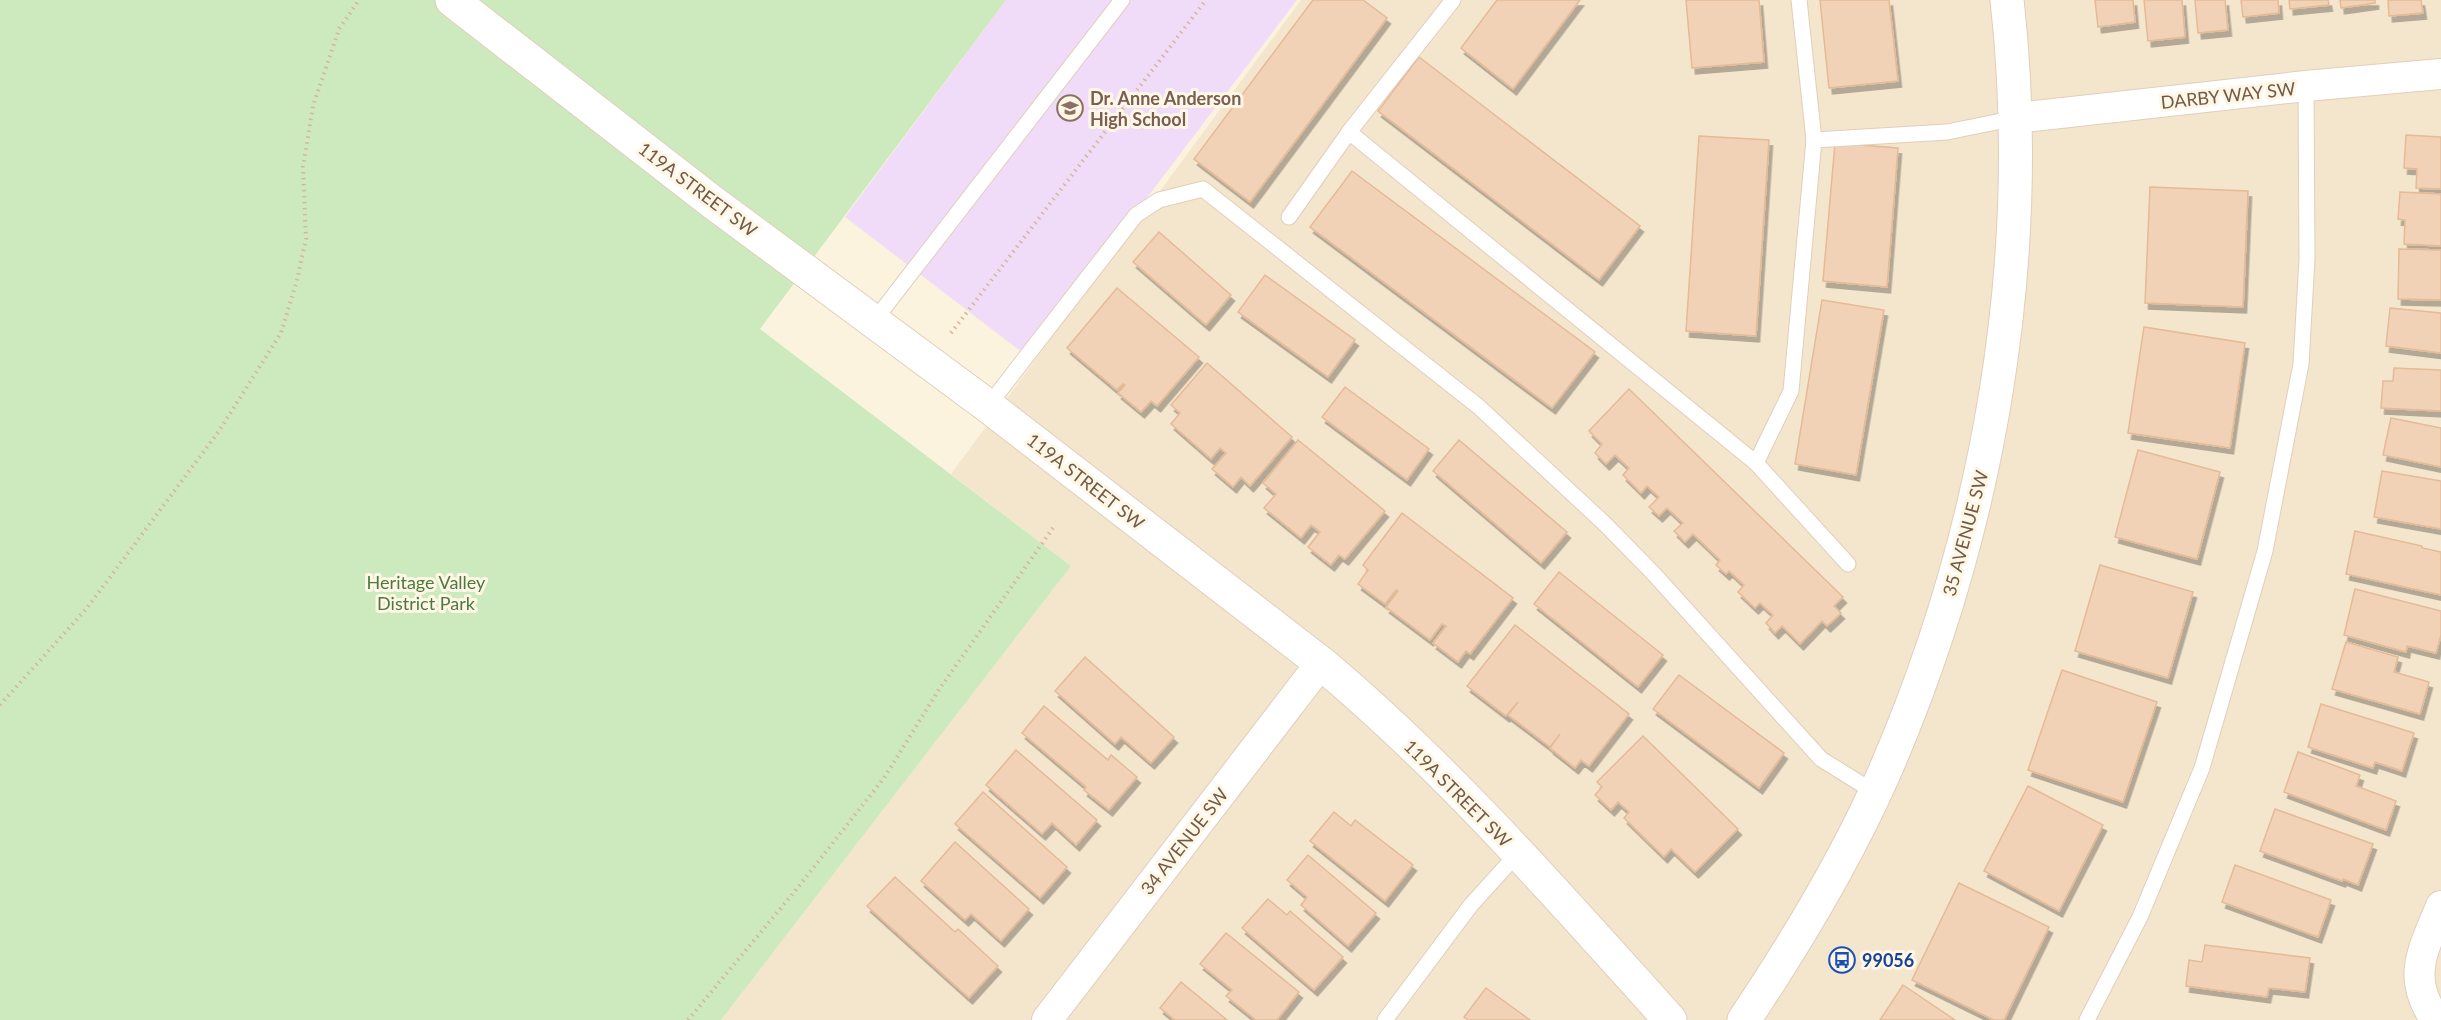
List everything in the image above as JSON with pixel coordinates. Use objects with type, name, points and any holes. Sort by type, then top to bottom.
[{"type":"street","name":"119A STREET SW","points":[[452,0],[711,201],[988,406],[1321,663],[1354,691],[1451,783],[1670,1020]]},
{"type":"street","name":"35 AVENUE SW","points":[[1744,1020],[1794,943],[1834,872],[1874,792],[1920,686],[1956,572],[1986,449],[2003,342],[2013,249],[2016,118],[2007,0]]},
{"type":"street","name":"DARBY WAY SW","points":[[2016,118],[2306,86],[2441,74]]},
{"type":"street","name":"34 AVENUE SW","points":[[1047,1020],[1321,663]]},
{"type":"street","points":[[2436,1020],[2420,991],[2418,971],[2441,906]]},
{"type":"lane","points":[[874,321],[1122,0]]},
{"type":"lane","points":[[1289,217],[1349,132],[1453,0]]},
{"type":"lane","points":[[1756,463],[1791,391],[1814,140],[1799,0]]},
{"type":"lane","points":[[2087,1020],[2140,917],[2202,768],[2265,551],[2301,364],[2307,259],[2306,86]]},
{"type":"lane","points":[[1814,140],[1947,132],[2016,118]]},
{"type":"lane","points":[[1349,132],[1756,463],[1848,564]]},
{"type":"lane","points":[[988,406],[1136,215],[1159,200],[1203,189],[1479,407],[1605,524],[1645,565],[1821,759],[1874,792]]},
{"type":"lane","points":[[1384,1020],[1471,905],[1518,853]]},
{"type":"path","points":[[0,705],[94,599],[219,431],[281,333],[297,280],[306,239],[303,167],[313,106],[339,29],[359,0]]},
{"type":"path","points":[[928,362],[1206,0]]},
{"type":"path","points":[[688,1020],[795,891],[884,778],[938,691],[1053,528]]},
{"type":"shaded area","name":"Dr. Anne Anderson High School","points":[[1006,0],[1297,0],[1027,356],[845,217]]},
{"type":"shaded area","points":[[1301,0],[2441,0],[2441,1020],[721,1020],[1071,566],[951,474]]},
{"type":"green space","name":"Heritage Valley District Park","points":[[0,0],[1006,0],[760,329],[1071,566],[721,1020],[0,1020]]},
{"type":"building","points":[[1313,0],[1363,0],[1387,18],[1250,202],[1194,159]]},
{"type":"building","points":[[1497,0],[1580,0],[1513,89],[1461,48]]},
{"type":"building","points":[[1686,0],[1759,0],[1764,62],[1692,68]]},
{"type":"building","points":[[1820,0],[1889,0],[1898,81],[1829,88]]},
{"type":"building","points":[[2095,0],[2133,0],[2135,22],[2098,27]]},
{"type":"building","points":[[2144,0],[2182,0],[2185,37],[2148,41]]},
{"type":"building","points":[[2195,0],[2225,0],[2228,30],[2198,33]]},
{"type":"building","points":[[2241,0],[2278,0],[2279,13],[2243,17]]},
{"type":"building","points":[[2289,0],[2328,0],[2329,5],[2290,9]]},
{"type":"building","points":[[2340,0],[2375,0],[2375,3],[2341,8]]},
{"type":"building","points":[[2388,0],[2421,0],[2423,13],[2389,16]]},
{"type":"building","points":[[1419,57],[1640,226],[1599,280],[1378,111]]},
{"type":"building","points":[[2406,135],[2441,137],[2441,189],[2416,188],[2417,169],[2404,168]]},
{"type":"building","points":[[1699,136],[1769,140],[1756,336],[1686,331]]},
{"type":"building","points":[[1835,143],[1898,148],[1887,287],[1823,281]]},
{"type":"building","points":[[1352,171],[1595,352],[1552,408],[1310,227]]},
{"type":"building","points":[[2150,187],[2248,191],[2243,307],[2145,303]]},
{"type":"building","points":[[2400,192],[2441,194],[2441,246],[2404,244],[2405,220],[2398,219]]},
{"type":"building","points":[[1159,232],[1231,295],[1206,325],[1133,262]]},
{"type":"building","points":[[2399,249],[2441,250],[2441,300],[2398,299]]},
{"type":"building","points":[[1265,275],[1355,340],[1328,377],[1238,312]]},
{"type":"building","points":[[1117,288],[1199,357],[1157,406],[1151,401],[1141,412],[1118,393],[1125,385],[1123,384],[1117,390],[1067,348]]},
{"type":"building","points":[[1822,300],[1884,310],[1856,475],[1795,464]]},
{"type":"building","points":[[2390,308],[2441,313],[2441,353],[2386,346]]},
{"type":"building","points":[[2144,327],[2245,343],[2230,448],[2128,433]]},
{"type":"building","points":[[1207,363],[1292,437],[1250,486],[1241,477],[1233,487],[1212,469],[1226,453],[1220,448],[1211,459],[1171,424],[1180,413],[1171,405]]},
{"type":"building","points":[[2394,368],[2441,370],[2441,411],[2381,408],[2383,381],[2393,381]]},
{"type":"building","points":[[1345,387],[1429,449],[1407,480],[1322,417]]},
{"type":"building","points":[[1629,389],[1843,597],[1834,606],[1841,613],[1827,626],[1822,621],[1800,644],[1782,626],[1775,633],[1766,623],[1773,615],[1760,603],[1755,608],[1738,592],[1744,585],[1729,571],[1726,574],[1716,565],[1720,560],[1693,534],[1685,542],[1674,531],[1683,523],[1667,508],[1659,516],[1649,507],[1659,497],[1647,486],[1641,493],[1623,475],[1629,468],[1615,455],[1606,464],[1595,453],[1602,444],[1589,431]]},
{"type":"building","points":[[2391,418],[2441,428],[2441,467],[2383,455]]},
{"type":"building","points":[[1298,440],[1385,511],[1345,559],[1339,555],[1331,565],[1308,547],[1320,532],[1311,525],[1301,538],[1264,508],[1276,494],[1263,483]]},
{"type":"building","points":[[1459,440],[1567,532],[1541,563],[1433,471]]},
{"type":"building","points":[[2138,450],[2220,472],[2197,559],[2115,537]]},
{"type":"building","points":[[2382,471],[2441,481],[2441,529],[2374,517]]},
{"type":"building","points":[[1402,513],[1513,598],[1470,654],[1466,651],[1458,662],[1433,643],[1446,626],[1442,624],[1430,640],[1386,607],[1398,591],[1396,590],[1385,604],[1358,584],[1368,570],[1363,565]]},
{"type":"building","points":[[2355,531],[2441,552],[2441,595],[2346,574]]},
{"type":"building","points":[[2100,565],[2193,592],[2168,678],[2075,651]]},
{"type":"building","points":[[1559,572],[1663,655],[1638,687],[1534,604]]},
{"type":"building","points":[[2355,589],[2441,611],[2441,635],[2436,653],[2407,646],[2406,652],[2344,635]]},
{"type":"building","points":[[1515,625],[1629,714],[1589,766],[1581,760],[1575,768],[1550,748],[1560,734],[1550,747],[1508,715],[1518,702],[1506,716],[1467,686]]},
{"type":"building","points":[[2346,642],[2398,657],[2394,672],[2429,682],[2420,714],[2332,689]]},
{"type":"building","points":[[1085,657],[1174,737],[1151,763],[1121,737],[1115,744],[1055,691]]},
{"type":"building","points":[[2062,670],[2157,702],[2123,802],[2028,770]]},
{"type":"building","points":[[1679,675],[1784,753],[1759,788],[1653,709]]},
{"type":"building","points":[[2321,704],[2414,733],[2402,771],[2375,762],[2373,768],[2308,747]]},
{"type":"building","points":[[1044,706],[1108,760],[1111,755],[1137,777],[1109,810],[1084,790],[1086,787],[1022,733]]},
{"type":"building","points":[[1643,736],[1738,829],[1695,872],[1671,849],[1664,857],[1624,818],[1629,812],[1618,802],[1611,810],[1595,795],[1602,787],[1597,782]]},
{"type":"building","points":[[1016,750],[1097,820],[1076,845],[1052,823],[1042,834],[986,785]]},
{"type":"building","points":[[2298,752],[2360,775],[2356,786],[2396,801],[2386,830],[2284,792]]},
{"type":"building","points":[[2028,786],[2103,825],[2059,911],[1984,871]]},
{"type":"building","points":[[983,792],[1067,867],[1040,898],[955,824]]},
{"type":"building","points":[[2275,809],[2373,844],[2358,885],[2260,851]]},
{"type":"building","points":[[1334,812],[1351,826],[1355,820],[1413,865],[1385,901],[1310,841]]},
{"type":"building","points":[[955,842],[1029,909],[1001,941],[971,914],[965,920],[921,881]]},
{"type":"building","points":[[1308,855],[1376,913],[1348,946],[1301,905],[1307,897],[1287,880]]},
{"type":"building","points":[[2235,865],[2331,900],[2318,937],[2222,902]]},
{"type":"building","points":[[895,877],[955,932],[958,929],[998,966],[969,998],[867,906]]},
{"type":"building","points":[[1959,883],[2049,927],[2004,1020],[1994,1020],[1912,980]]},
{"type":"building","points":[[1268,899],[1287,915],[1290,911],[1343,957],[1314,990],[1242,928]]},
{"type":"building","points":[[1226,933],[1299,992],[1277,1020],[1256,1020],[1226,996],[1232,990],[1200,964]]},
{"type":"building","points":[[2205,945],[2310,958],[2305,992],[2269,988],[2267,997],[2186,986],[2189,960],[2202,962]]},
{"type":"building","points":[[1181,982],[1227,1020],[1175,1020],[1160,1008]]},
{"type":"building","points":[[1903,985],[1955,1020],[1880,1020]]},
{"type":"building","points":[[1486,988],[1530,1020],[1468,1020],[1464,1017]]},
{"type":"place","name":"Dr. Anne Anderson High School","points":[[1070,108]]},
{"type":"place","name":"99056","points":[[1842,960]]}]
